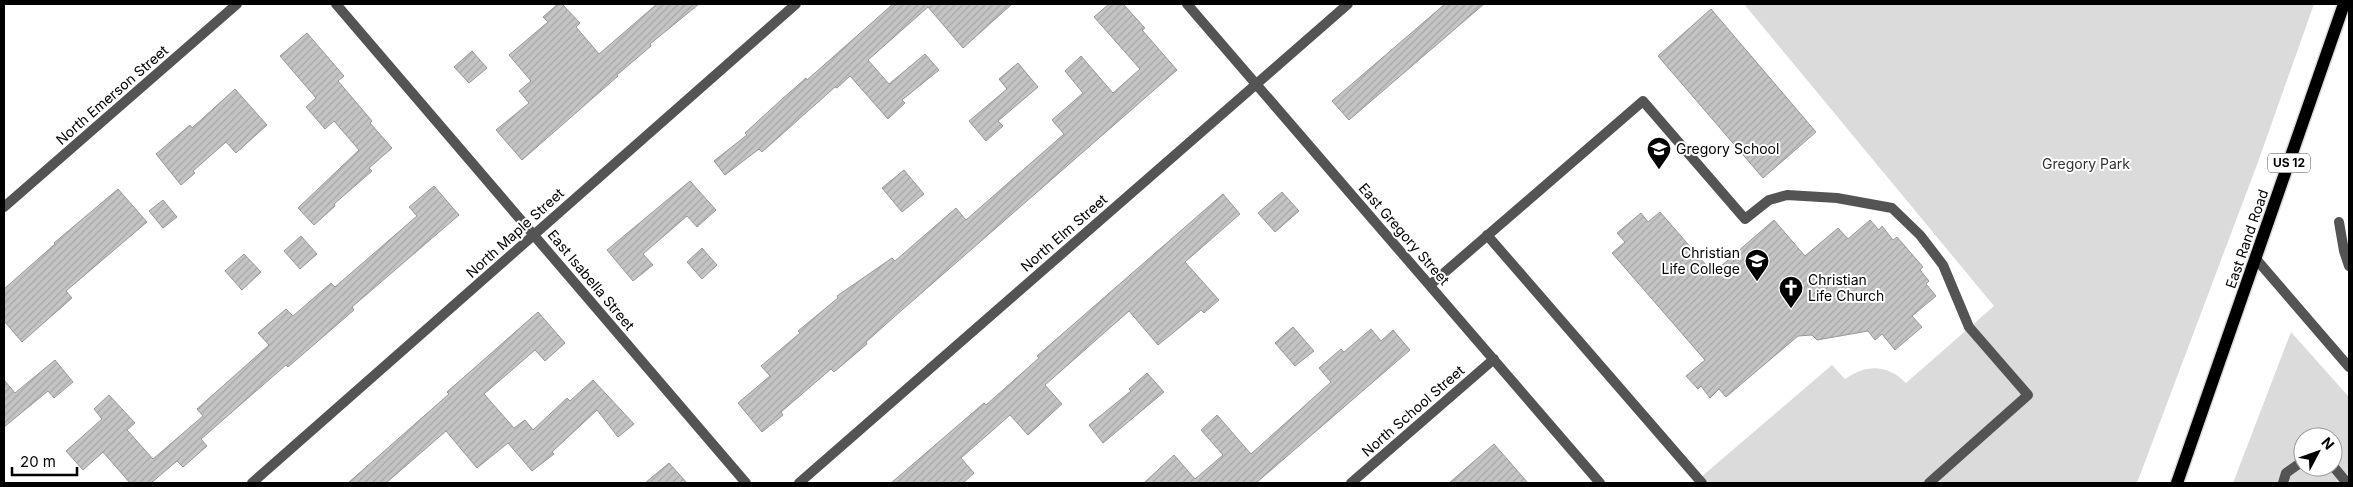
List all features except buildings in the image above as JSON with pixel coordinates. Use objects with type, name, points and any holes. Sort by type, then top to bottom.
[{"type":"main road","name":"East Rand Road","points":[[2177,483],[2344,4]]},
{"type":"street","name":"North Emerson Street","points":[[4,207],[237,4]]},
{"type":"street","name":"East Isabella Street","points":[[336,4],[746,483]]},
{"type":"street","name":"North Maple Street","points":[[252,483],[796,4]]},
{"type":"street","name":"East Gregory Street","points":[[1187,4],[1600,483]]},
{"type":"street","name":"North Elm Street","points":[[799,483],[1348,4]]},
{"type":"street","points":[[1430,285],[1643,101],[1745,219],[1769,200],[1786,195],[1837,198],[1892,208],[1920,234],[1944,264],[1969,327],[2028,395],[1929,483]]},
{"type":"street","points":[[2339,222],[2344,251],[2349,266]]},
{"type":"street","points":[[1487,235],[1702,483]]},
{"type":"street","points":[[2256,259],[2348,364]]},
{"type":"street","name":"North School Street","points":[[1351,483],[1494,359]]},
{"type":"street","points":[[2283,483],[2286,472],[2293,468]]},
{"type":"green space","name":"Gregory Park","points":[[1744,4],[2314,4],[2258,162],[2137,483],[1694,483],[1832,365],[1845,379],[1861,371],[1877,368],[1892,372],[1906,383],[1994,306]]},
{"type":"green space","points":[[2291,332],[2349,397],[2349,483],[2233,483]]},
{"type":"place","name":"Gregory School","points":[[1659,170]]},
{"type":"place","name":"Christian Life College","points":[[1757,282]]},
{"type":"place","name":"Christian Life Church","points":[[1791,309]]}]
